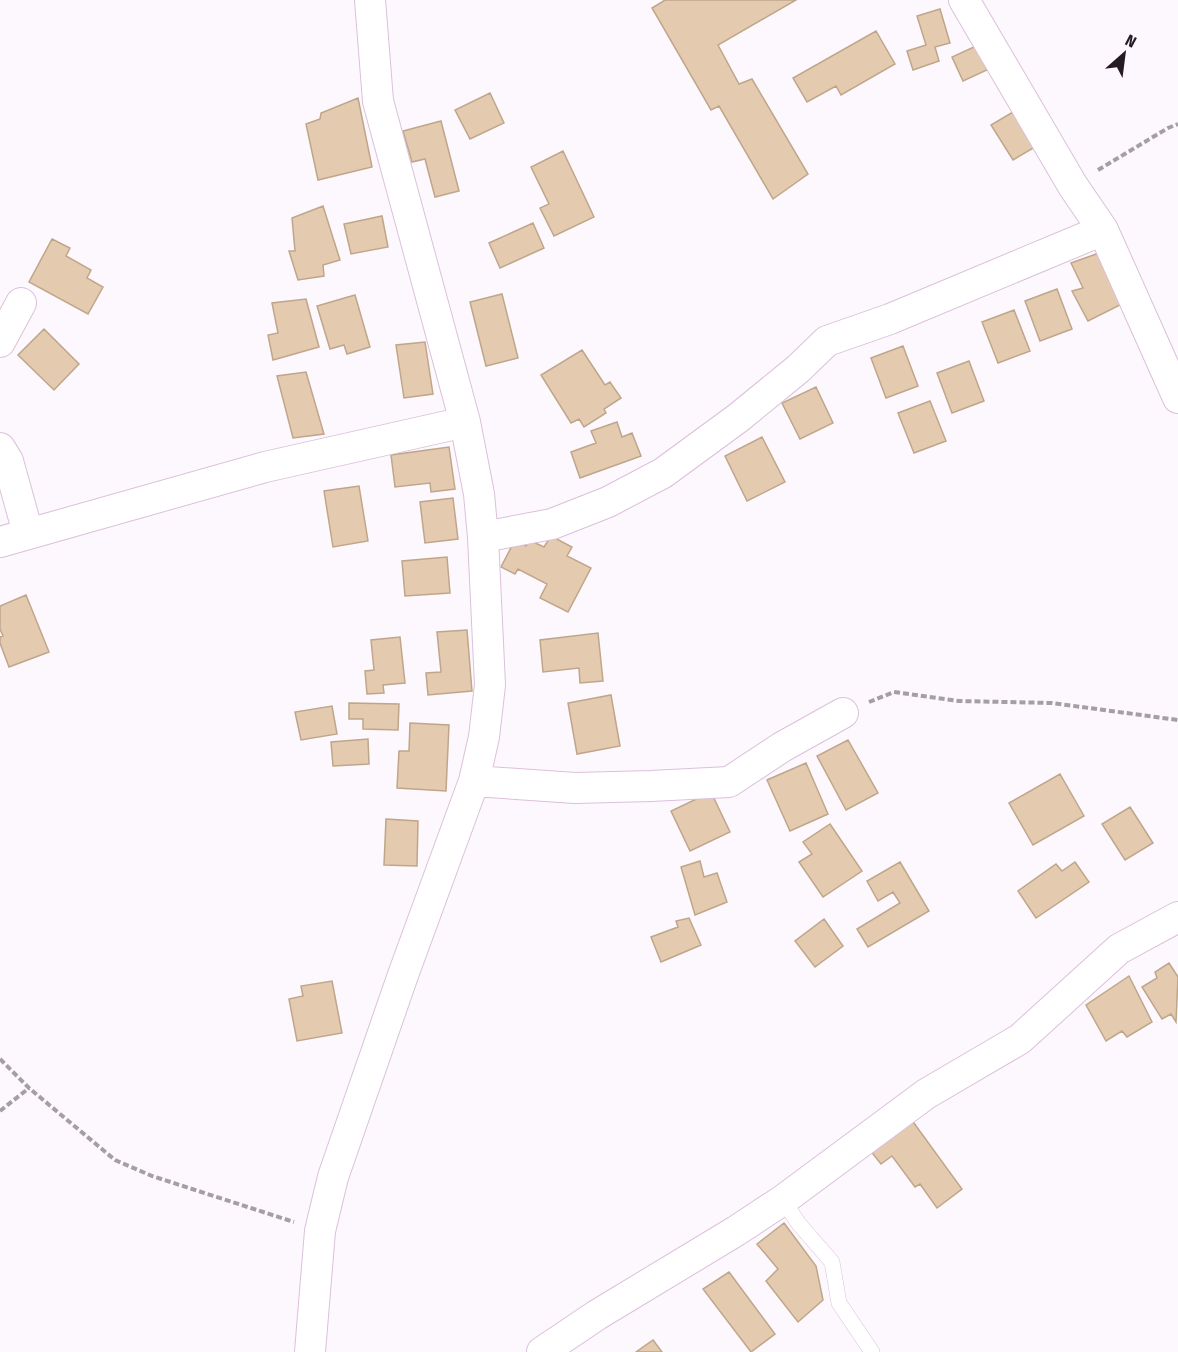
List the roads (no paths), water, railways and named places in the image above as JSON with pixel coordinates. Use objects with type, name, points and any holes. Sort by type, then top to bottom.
[{"type":"street","points":[[310,1352],[320,1231],[333,1177],[474,781],[484,737],[490,685],[479,494],[465,422],[378,101],[370,0]]},
{"type":"street","points":[[964,0],[1073,186],[1103,230],[1178,398]]},
{"type":"street","points":[[483,537],[552,524],[608,502],[663,473],[781,383],[827,341],[890,320],[1103,230]]},
{"type":"street","points":[[0,342],[21,303]]},
{"type":"street","points":[[0,448],[8,461],[14,537],[265,467],[465,422]]},
{"type":"street","points":[[474,781],[574,788],[729,782],[782,747],[843,713]]},
{"type":"street","points":[[542,1352],[597,1315],[783,1200],[926,1094],[1020,1039],[1119,949],[1178,917]]},
{"type":"lane","points":[[783,1200],[799,1224],[831,1263],[839,1303],[872,1352]]}]
